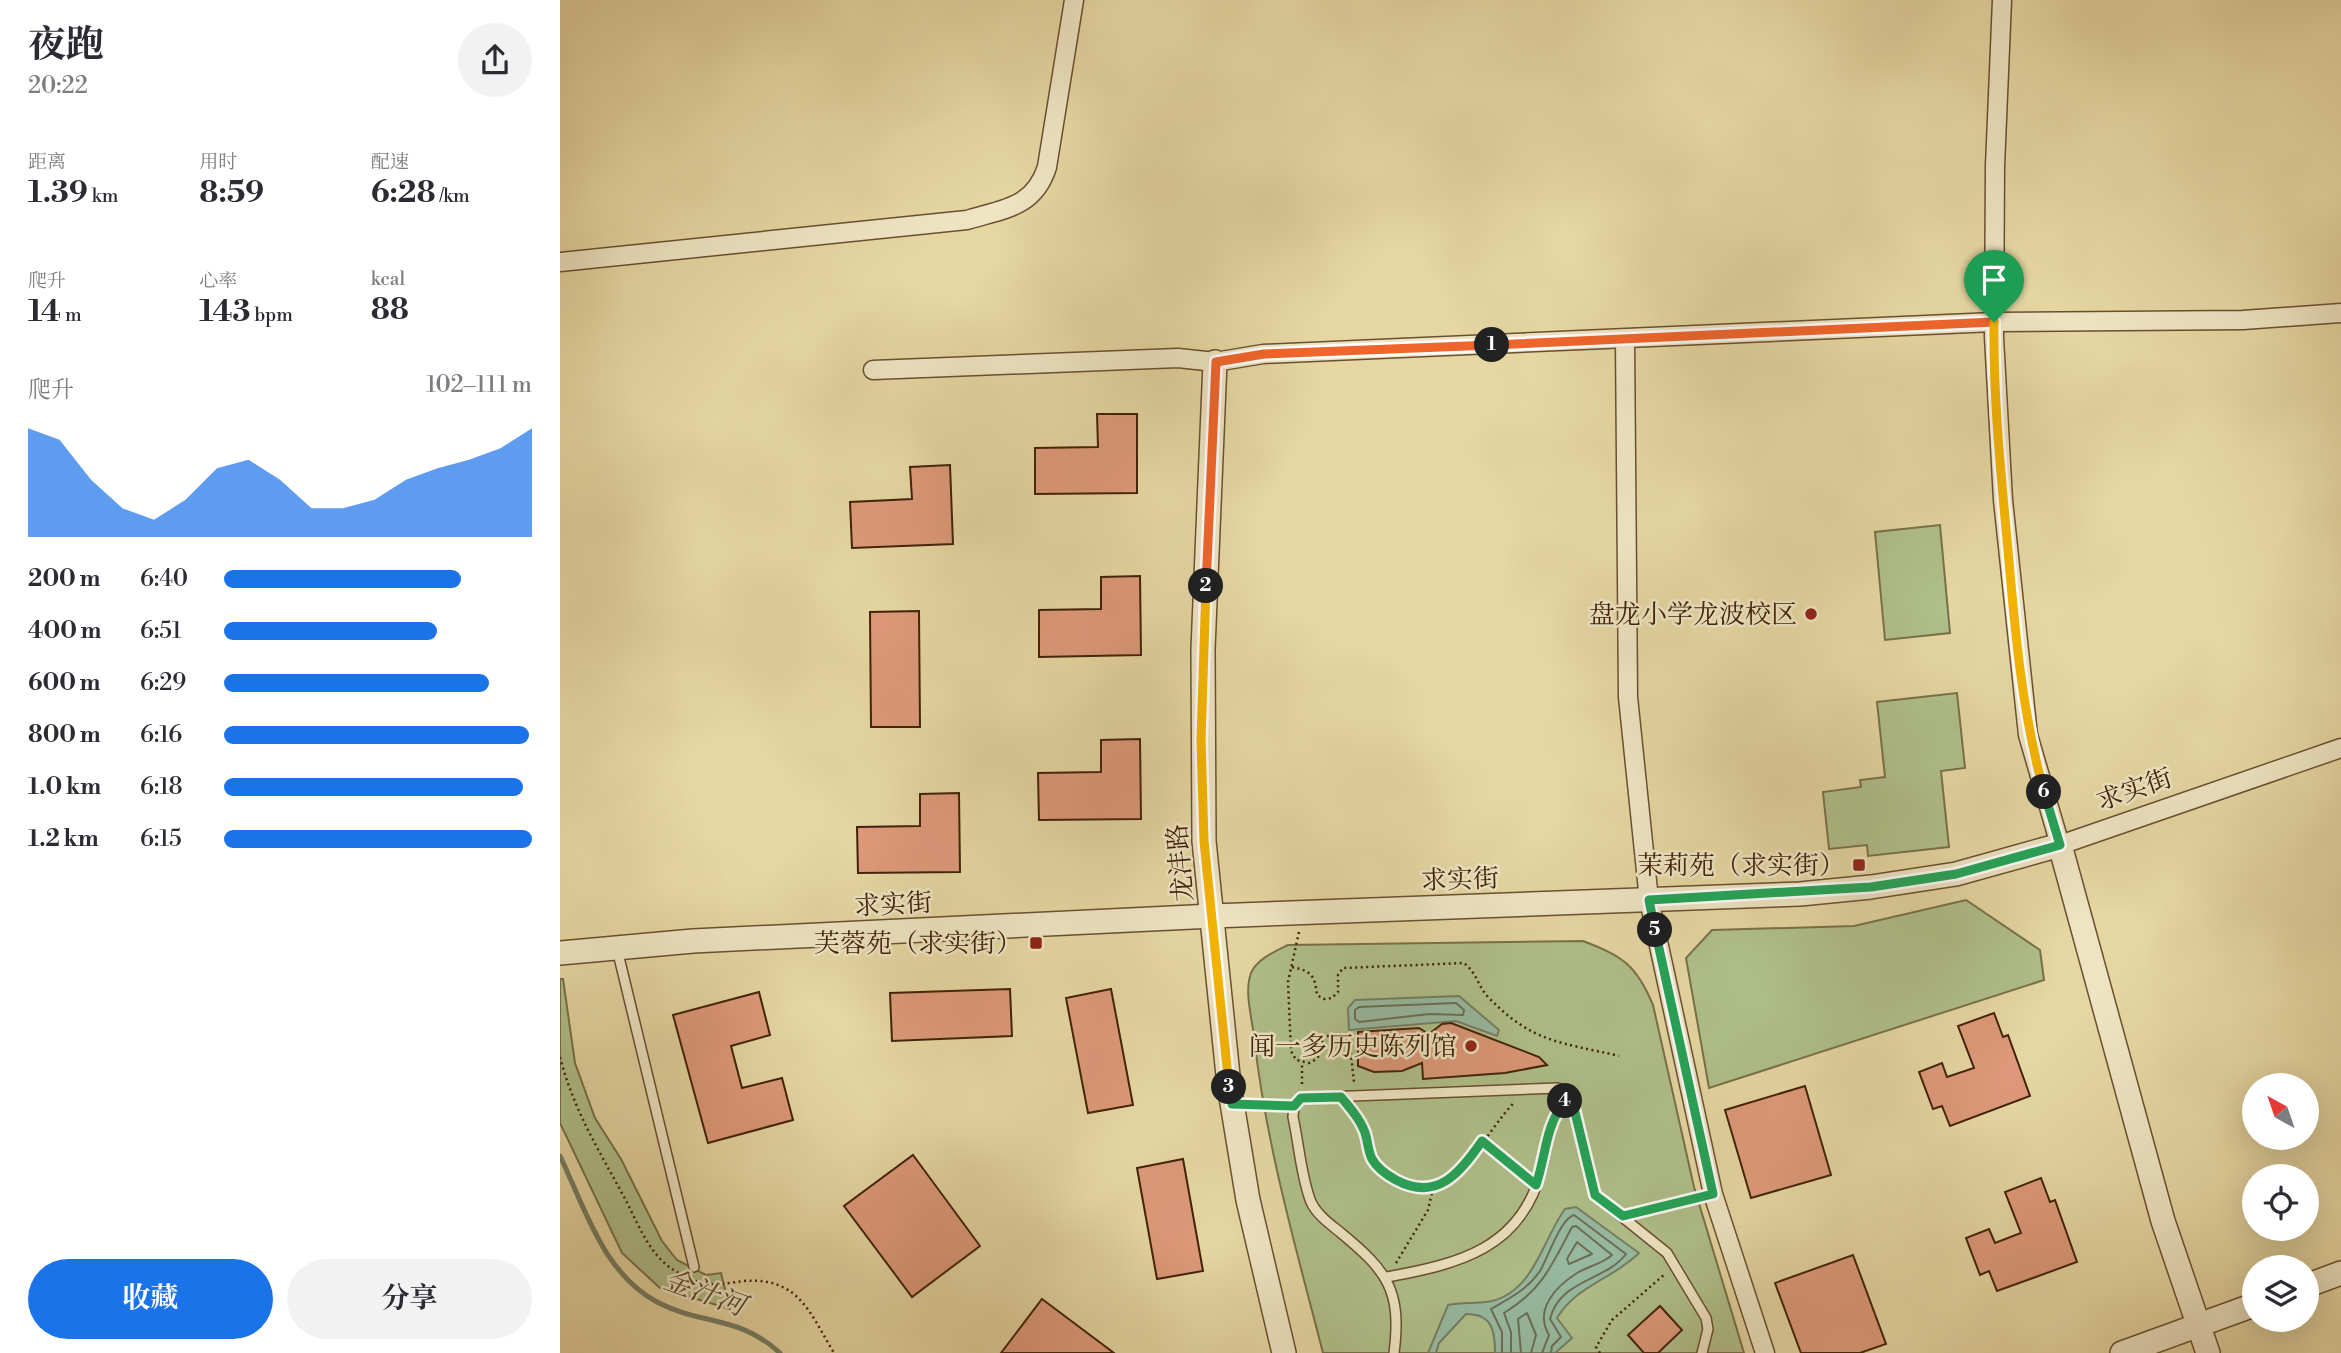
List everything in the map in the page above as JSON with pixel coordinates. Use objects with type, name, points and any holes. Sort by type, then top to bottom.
[{"type":"street","points":[[560,262],[967,220],[1021,204],[1041,187],[1047,167],[1074,0]]},
{"type":"street","points":[[2002,0],[1995,166],[1994,322],[2003,500],[2028,736],[2163,1221],[2208,1353]]},
{"type":"street","points":[[873,370],[1178,358],[1216,362],[1264,354],[1994,322],[2243,320],[2341,313]]},
{"type":"street","points":[[1625,339],[1628,697],[1649,900],[1713,1194],[1765,1353]]},
{"type":"street","name":"龙沣路","points":[[1216,362],[1201,740],[1204,841],[1232,1104],[1248,1200],[1284,1353]]},
{"type":"street","name":"求实街","points":[[560,953],[693,941],[1298,912],[1649,900],[1871,887],[1956,874],[2060,845],[2341,748]]},
{"type":"street","points":[[2319,1281],[2341,1273]]},
{"type":"street","points":[[2122,1353],[2242,1309]]},
{"type":"lane","points":[[617,948],[694,1267]]},
{"type":"lane","points":[[1394,1353],[1394,1307],[1387,1277],[1374,1261],[1321,1217],[1311,1202],[1293,1117],[1294,1106],[1301,1098],[1559,1088],[1573,1104],[1595,1195],[1667,1253],[1706,1318],[1709,1329],[1702,1353]]},
{"type":"lane","points":[[1387,1277],[1446,1266],[1488,1246],[1507,1231],[1524,1209],[1536,1185],[1554,1115],[1567,1098]]},
{"type":"lane","points":[[1232,1104],[1294,1106]]},
{"type":"lane","points":[[1623,1216],[1713,1194]]},
{"type":"path","points":[[1298,912],[1299,940],[1288,982],[1291,1051],[1302,1063],[1301,1098]]},
{"type":"path","points":[[1292,967],[1310,971],[1315,978],[1317,995],[1324,999],[1332,998],[1338,992],[1338,975],[1343,968],[1464,963],[1473,970],[1485,994],[1513,1023],[1542,1038],[1619,1056]]},
{"type":"path","points":[[1302,1063],[1317,1060],[1322,1051],[1322,1036],[1349,1037],[1356,1096]]},
{"type":"path","points":[[1341,1097],[1364,1129],[1371,1157],[1379,1168],[1408,1186],[1433,1188],[1451,1179],[1465,1166],[1500,1116],[1528,1089]]},
{"type":"path","points":[[1482,1141],[1536,1185]]},
{"type":"path","points":[[1387,1277],[1428,1210],[1433,1188]]},
{"type":"path","points":[[1600,1353],[1596,1347],[1612,1320],[1674,1266]]},
{"type":"shaded area","points":[[1940,525],[1950,633],[1885,640],[1875,532]]},
{"type":"shaded area","points":[[1957,693],[1965,768],[1941,771],[1949,847],[1868,856],[1867,845],[1829,849],[1823,792],[1861,787],[1860,780],[1885,777],[1877,702]]},
{"type":"shaded area","points":[[1966,900],[2040,950],[2044,980],[1709,1088],[1686,958],[1712,930],[1854,926]]},
{"type":"shaded area","points":[[1583,941],[1626,963],[1640,980],[1653,1005],[1694,1187],[1744,1353],[1323,1353],[1266,1117],[1248,996],[1249,980],[1254,968],[1267,956],[1288,945]]},
{"type":"shaded area","points":[[560,979],[563,979],[575,1063],[595,1118],[621,1159],[662,1241],[677,1260],[706,1275],[721,1273],[730,1309],[660,1288],[622,1253],[560,1123]]},
{"type":"water","points":[[1459,996],[1499,1030],[1497,1036],[1456,1021],[1349,1030],[1348,1008],[1355,1000]]},
{"type":"water","points":[[1576,1207],[1639,1253],[1565,1307],[1557,1318],[1572,1338],[1555,1353],[1495,1353],[1493,1331],[1487,1320],[1466,1314],[1439,1343],[1436,1353],[1428,1353],[1448,1305],[1492,1301],[1518,1287],[1536,1262],[1565,1209]]},
{"type":"building","points":[[1097,414],[1137,414],[1137,493],[1035,494],[1035,448],[1098,447]]},
{"type":"building","points":[[950,465],[953,544],[852,548],[850,502],[912,499],[910,467]]},
{"type":"building","points":[[1140,576],[1141,655],[1039,657],[1039,610],[1101,609],[1101,577]]},
{"type":"building","points":[[919,611],[920,727],[871,727],[870,612]]},
{"type":"building","points":[[1140,739],[1141,819],[1039,820],[1038,773],[1101,772],[1101,740]]},
{"type":"building","points":[[959,793],[960,872],[858,873],[857,827],[920,826],[920,794]]},
{"type":"building","points":[[1010,989],[1012,1036],[892,1041],[890,993]]},
{"type":"building","points":[[1111,989],[1133,1105],[1088,1113],[1066,998]]},
{"type":"building","points":[[759,992],[770,1035],[731,1046],[742,1088],[782,1078],[793,1120],[708,1143],[673,1015]]},
{"type":"building","points":[[1994,1013],[2003,1037],[2008,1035],[2030,1096],[1950,1126],[1942,1106],[1933,1109],[1919,1072],[1942,1063],[1947,1077],[1974,1068],[1958,1026]]},
{"type":"building","points":[[1451,1023],[1539,1057],[1547,1065],[1505,1073],[1423,1079],[1422,1063],[1402,1071],[1374,1072],[1358,1066],[1358,1032],[1419,1028],[1429,1034],[1442,1024]]},
{"type":"building","points":[[1805,1086],[1831,1175],[1751,1198],[1725,1110]]},
{"type":"building","points":[[913,1155],[980,1246],[912,1297],[844,1206]]},
{"type":"building","points":[[1183,1159],[1203,1271],[1157,1279],[1137,1168]]},
{"type":"building","points":[[2041,1178],[2050,1202],[2055,1200],[2077,1262],[1997,1291],[1989,1271],[1980,1275],[1966,1238],[1989,1229],[1995,1243],[2021,1233],[2005,1192]]},
{"type":"building","points":[[1853,1255],[1886,1344],[1860,1353],[1801,1353],[1775,1283]]},
{"type":"building","points":[[1042,1299],[1114,1353],[1001,1353]]},
{"type":"building","points":[[1660,1306],[1682,1330],[1658,1353],[1644,1353],[1628,1335]]},
{"type":"waterway","name":"金汁河","points":[[560,1156],[587,1217],[609,1257],[638,1290],[673,1309],[750,1332],[780,1353]]},
{"type":"place","name":"盘龙小学龙波校区","points":[[1811,614]]},
{"type":"place","name":"茉莉苑（求实街）","points":[[1859,865]]},
{"type":"place","name":"芙蓉苑（求实街）","points":[[1036,943]]},
{"type":"place","name":"闻一多历史陈列馆","points":[[1471,1046]]},
{"type":"route","points":[[1994,322],[2003,500],[2018,659],[2028,736],[2060,845],[1956,874],[1871,887],[1800,894],[1649,900],[1668,998],[1713,1194],[1690,1197],[1623,1216],[1595,1195],[1573,1104],[1567,1098],[1554,1115],[1536,1185],[1482,1141],[1465,1166],[1451,1179],[1436,1188],[1423,1189],[1408,1186],[1379,1168],[1371,1157],[1364,1129],[1341,1097],[1301,1098],[1294,1106],[1232,1104],[1204,841],[1201,740],[1216,362],[1264,354],[1994,322]]}]
